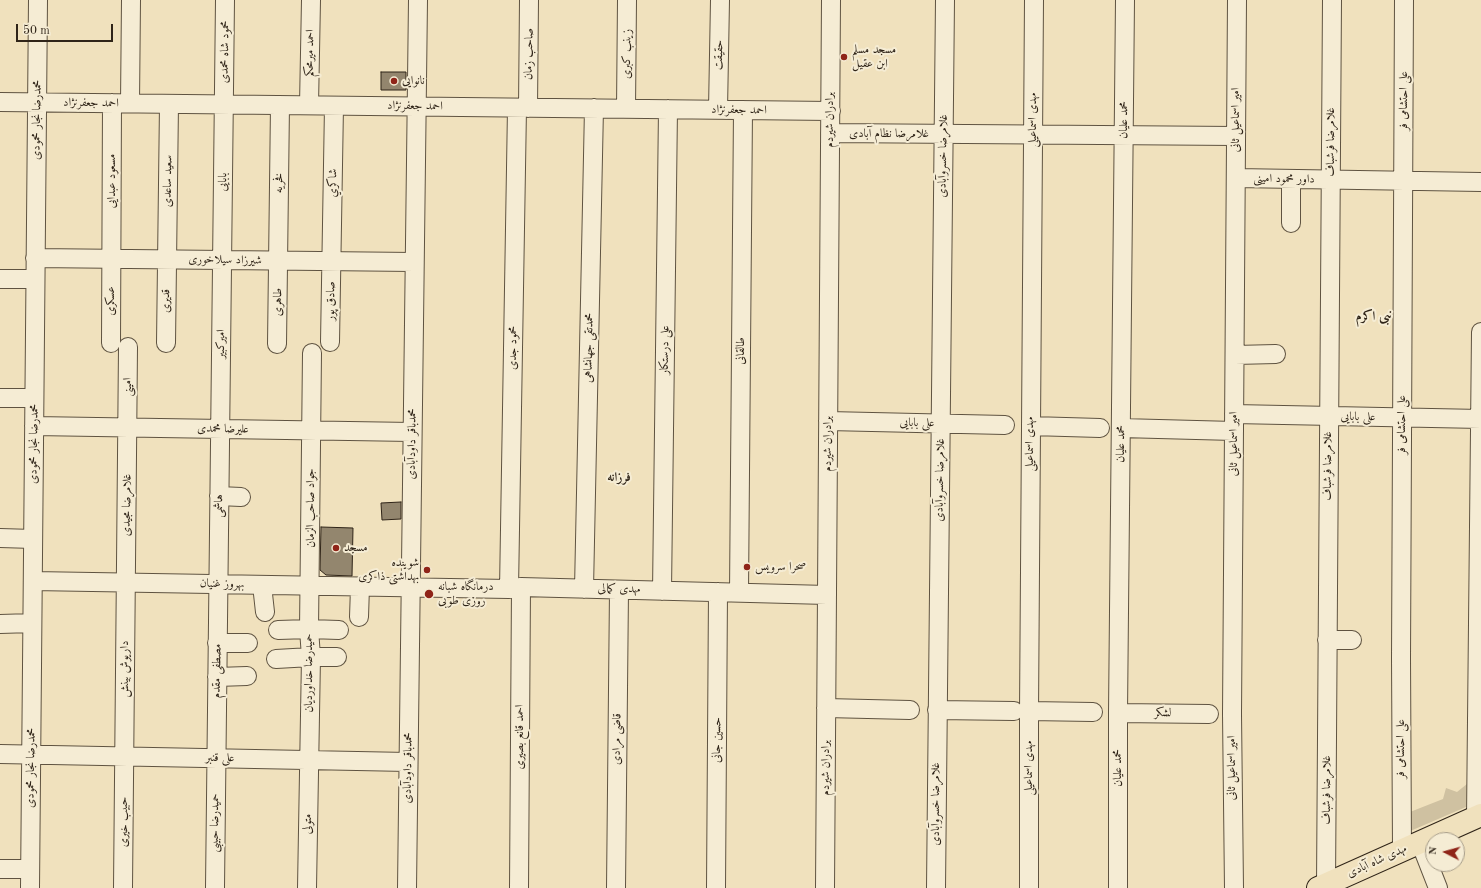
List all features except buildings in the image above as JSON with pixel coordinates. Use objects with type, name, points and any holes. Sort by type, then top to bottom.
[{"type":"main road","name":"مهدی شاه آبادی","points":[[1331,885],[1411,846],[1479,816]]},
{"type":"street","name":"محمدرضا نجار محمودی","points":[[30,888],[38,0]]},
{"type":"street","name":"مسعود عبدایی","points":[[112,258],[121,103],[131,0]]},
{"type":"street","name":"محمود شاه محمدی","points":[[224,105],[225,0]]},
{"type":"street","name":"احمد میرمحکم","points":[[309,105],[311,0]]},
{"type":"street","name":"محمدباقر داودآبادی","points":[[407,888],[418,0]]},
{"type":"street","name":"صاحب زمان","points":[[522,108],[529,0]]},
{"type":"street","name":"زینب کبری","points":[[626,109],[627,0]]},
{"type":"street","name":"حقیقت","points":[[718,110],[720,0]]},
{"type":"street","name":"برادران شیردم","points":[[825,888],[831,0]]},
{"type":"street","name":"غلامرضا خسروآبادی","points":[[936,888],[945,0]]},
{"type":"street","name":"مهدی اسماعیلی","points":[[1029,888],[1021,711],[1031,426],[1034,0]]},
{"type":"street","name":"محمد علیان","points":[[1118,888],[1118,713],[1125,0]]},
{"type":"street","name":"امیر اسماعیل ثانی","points":[[1234,888],[1232,714],[1237,0]]},
{"type":"street","name":"غلامرضا فرشباف","points":[[1331,885],[1327,640],[1332,0]]},
{"type":"street","name":"علی احتشامی فر","points":[[1404,0],[1402,418],[1411,846]]},
{"type":"street","name":"احمد جعفرنژاد","points":[[0,102],[831,111]]},
{"type":"street","name":"سعید ساعدی","points":[[167,259],[169,104]]},
{"type":"street","name":"بابایی","points":[[222,260],[224,105]]},
{"type":"street","name":"فخریه","points":[[278,260],[280,105]]},
{"type":"street","name":"شاكري","points":[[331,261],[334,106]]},
{"type":"street","name":"محمود جدی","points":[[515,588],[522,108]]},
{"type":"street","name":"محمدتقی جهانشاهی","points":[[584,588],[594,108]]},
{"type":"street","name":"علی درستکار","points":[[662,590],[668,109]]},
{"type":"street","name":"طالقانی","points":[[739,592],[743,110]]},
{"type":"street","name":"غلامرضا نظام آبادی","points":[[830,133],[1236,136]]},
{"type":"street","name":"داور محمود امینی","points":[[1236,178],[1481,182]]},
{"type":"street","points":[[1291,179],[1291,223]]},
{"type":"street","name":"شیرزاد سیلاخوری","points":[[36,258],[414,262]]},
{"type":"street","name":"عسکری","points":[[112,258],[120,345]]},
{"type":"street","name":"قدیری","points":[[166,344],[167,259]]},
{"type":"street","name":"امیرکبیر","points":[[220,429],[222,260]]},
{"type":"street","name":"طاهری","points":[[277,344],[278,260]]},
{"type":"street","name":"صادق پور","points":[[330,342],[331,261]]},
{"type":"street","points":[[0,279],[35,280]]},
{"type":"street","points":[[1479,816],[1481,332]]},
{"type":"street","name":"امینی","points":[[120,345],[127,427]]},
{"type":"street","name":"جواد صاحب الزمان","points":[[310,586],[312,353]]},
{"type":"street","points":[[1235,355],[1276,354]]},
{"type":"street","points":[[0,398],[34,398]]},
{"type":"street","name":"علی بابایی","points":[[1121,428],[1328,416],[1480,419]]},
{"type":"street","name":"علی بابایی","points":[[828,421],[1005,425]]},
{"type":"street","name":"علیرضا محمدی","points":[[34,426],[412,432]]},
{"type":"street","points":[[1031,426],[1100,428]]},
{"type":"street","name":"غلامرضا مجیدی","points":[[126,583],[127,427]]},
{"type":"street","name":"هاشمی","points":[[218,584],[220,429]]},
{"type":"street","points":[[219,496],[241,497]]},
{"type":"street","points":[[0,538],[33,538]]},
{"type":"street","name":"بهروز غنیان","points":[[33,581],[410,588]]},
{"type":"street","name":"داریوش بینش","points":[[124,756],[126,583]]},
{"type":"street","name":"مصطفی مقدم","points":[[216,758],[218,584]]},
{"type":"street","points":[[262,585],[265,612]]},
{"type":"street","name":"حمیدرضا خداوردیان","points":[[308,760],[311,657],[309,629],[310,586]]},
{"type":"street","points":[[359,616],[360,587]]},
{"type":"street","name":"مهدی کمالی","points":[[410,588],[584,588],[827,595]]},
{"type":"street","name":"احمد قانع بصیری","points":[[515,588],[518,888]]},
{"type":"street","name":"قاضی مرادی","points":[[616,888],[619,590]]},
{"type":"street","name":"حسین جانی","points":[[716,888],[718,592]]},
{"type":"street","points":[[0,624],[32,623]]},
{"type":"street","points":[[278,630],[340,630]]},
{"type":"street","points":[[1327,640],[1352,640]]},
{"type":"street","points":[[218,643],[248,643]]},
{"type":"street","points":[[276,659],[337,657]]},
{"type":"street","points":[[217,677],[248,676]]},
{"type":"street","points":[[826,708],[910,710]]},
{"type":"street","points":[[937,710],[1093,712]]},
{"type":"street","name":"لشكر","points":[[1118,713],[1209,714]]},
{"type":"street","name":"علی قنبر","points":[[0,754],[408,762]]},
{"type":"street","name":"حبیب خیری","points":[[124,756],[124,888]]},
{"type":"street","name":"حمیدرضا حبیبی","points":[[215,888],[216,758]]},
{"type":"street","name":"متولی","points":[[308,760],[308,888]]},
{"type":"street","points":[[1411,846],[1438,888]]},
{"type":"street","points":[[0,869],[30,870]]},
{"type":"shaded area","points":[[1467,784],[1466,807],[1408,832],[1410,812],[1443,799],[1446,788],[1457,792]]},
{"type":"place","name":"مسجد مسلم ابن عقیل","points":[[844,57]]},
{"type":"place","name":"نانوایی","points":[[394,81]]},
{"type":"place","name":"مسجد","points":[[336,548]]},
{"type":"place","name":"صحرا سرویس","points":[[747,567]]},
{"type":"place","name":"شوینده بهداشتی ذاکری","points":[[427,570]]},
{"type":"place","name":"درمانگاه شبانه روزی طوبی","points":[[429,594]]},
{"type":"district","name":"نبی اکرم","points":[[1374,317]]},
{"type":"district","name":"فرزانه","points":[[619,478]]}]
